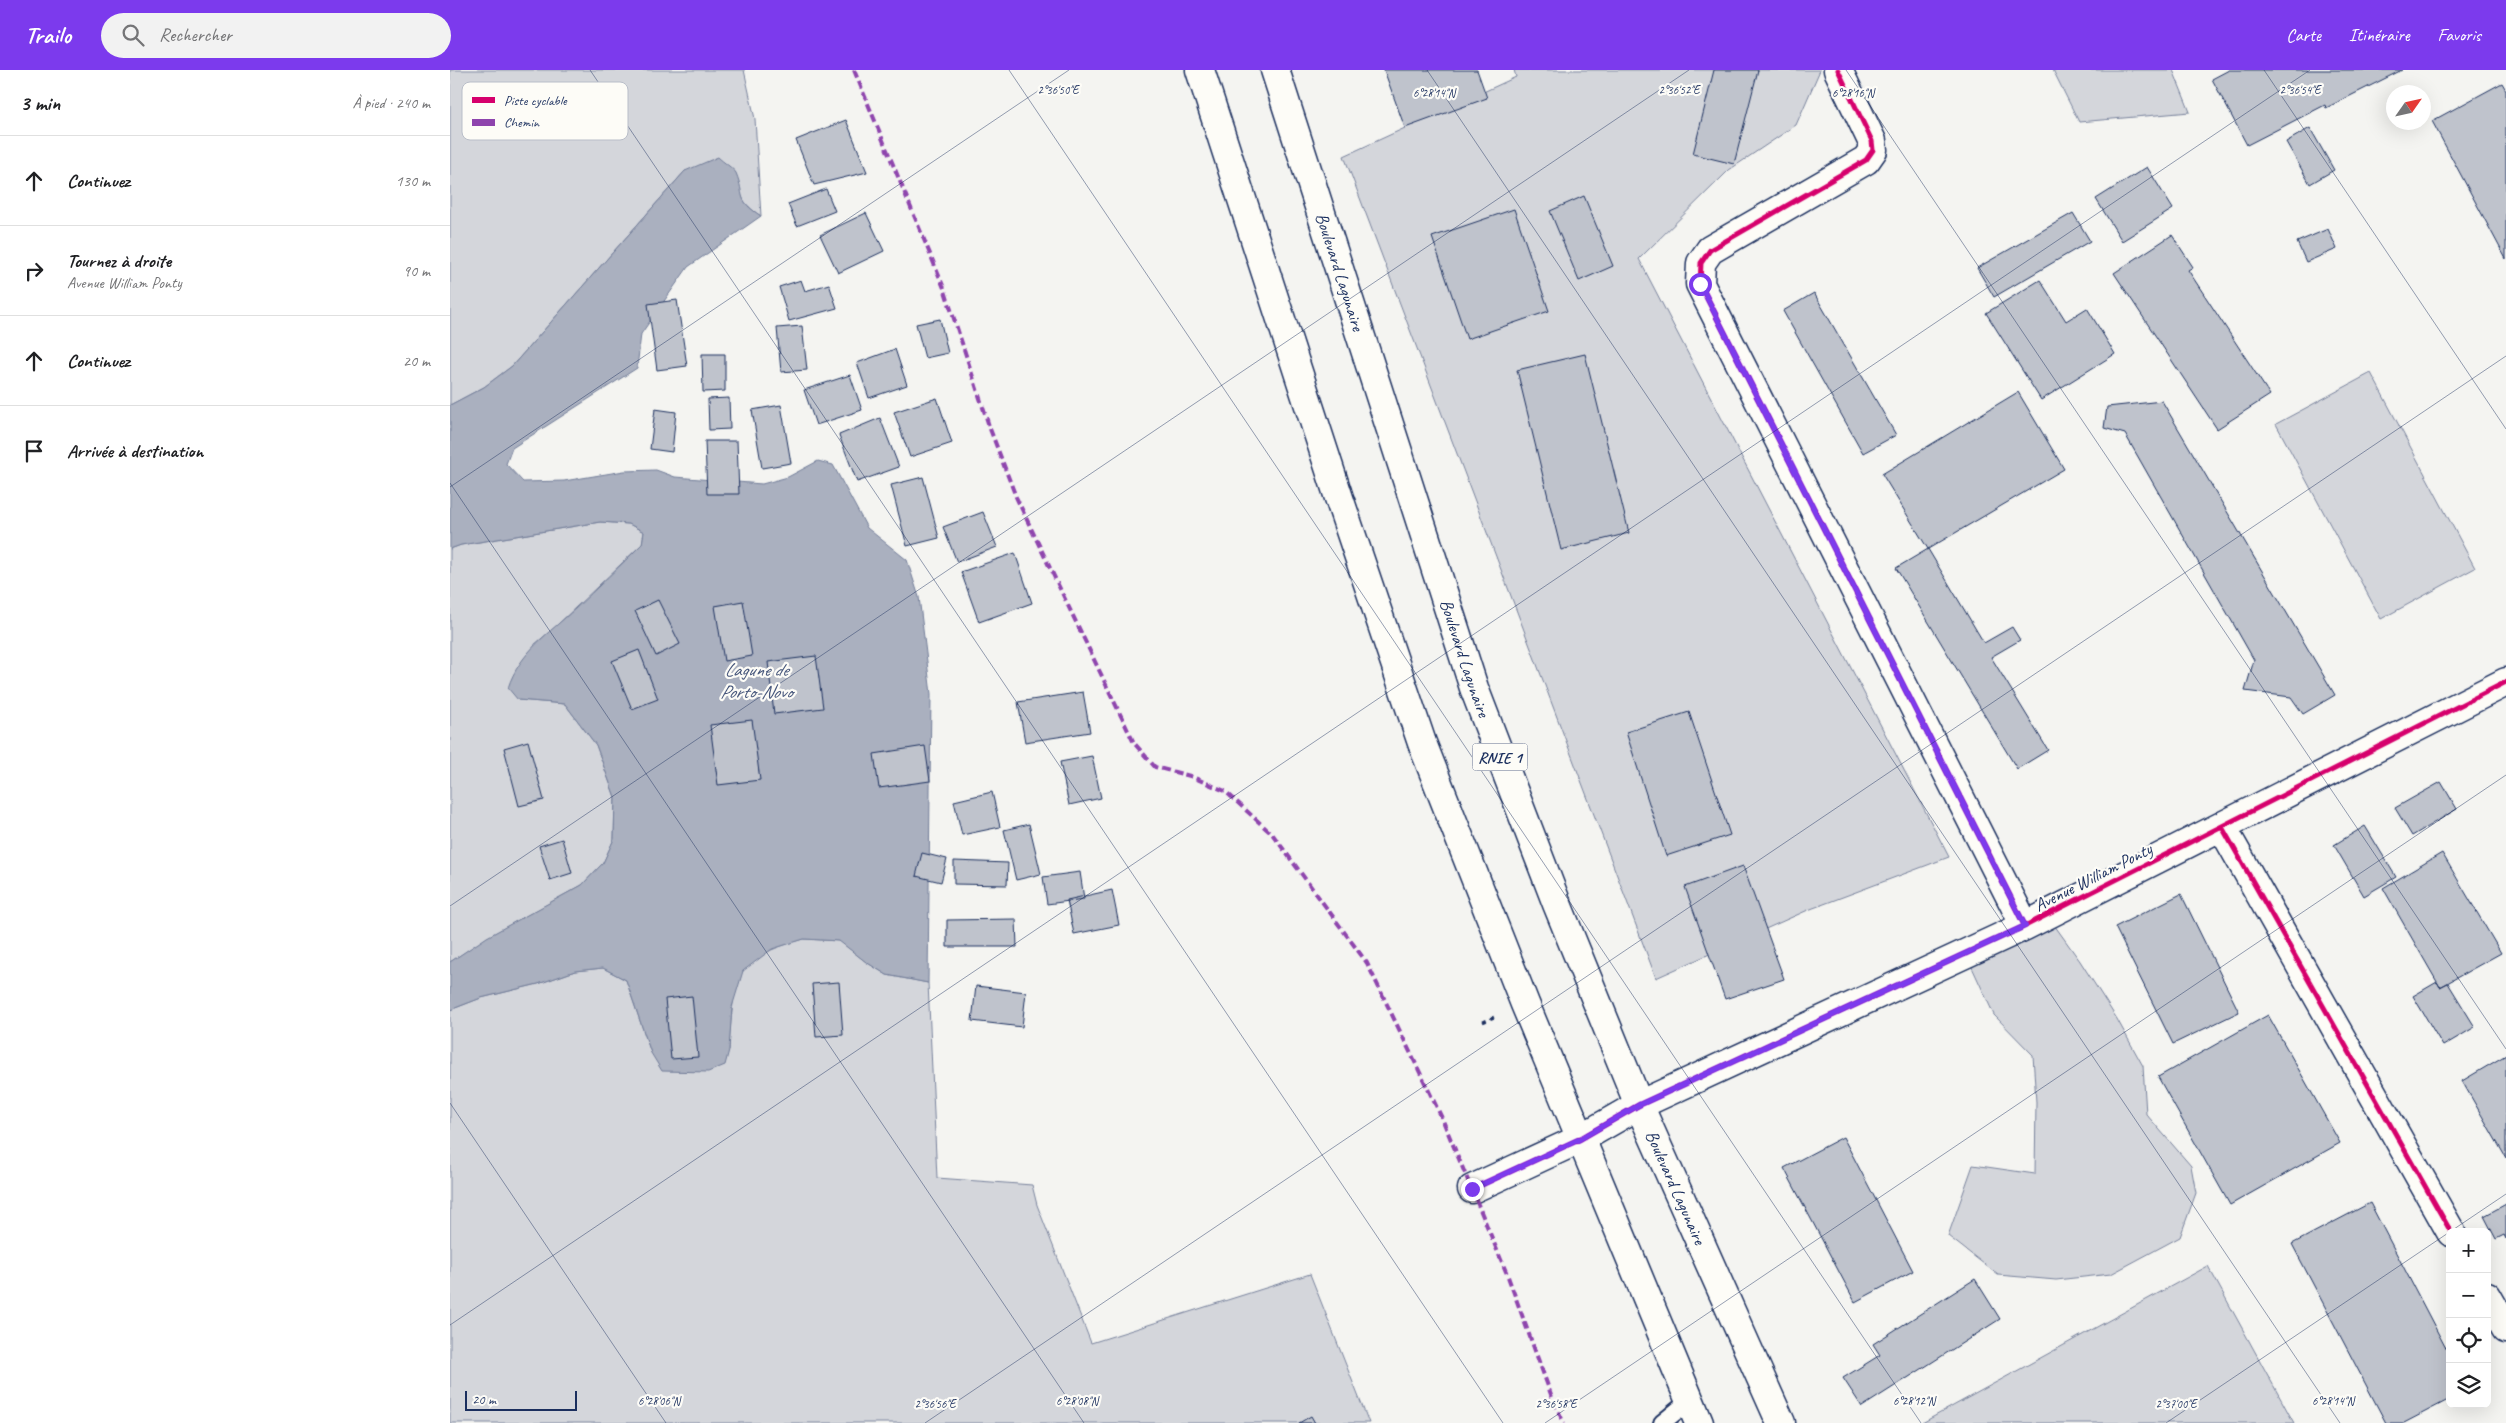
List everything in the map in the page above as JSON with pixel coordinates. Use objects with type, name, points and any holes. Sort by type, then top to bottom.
[{"type":"main road","points":[[1200,70],[1338,498],[1422,743],[1475,881],[1694,1412]]},
{"type":"main road","name":"Boulevard Lagunaire","points":[[1275,70],[1474,688],[1557,904],[1639,1105],[1781,1423]]},
{"type":"main road","points":[[1838,70],[1872,141],[1873,150],[1866,160],[1710,250],[1701,263],[1700,284],[2025,926]]},
{"type":"main road","name":"Avenue William Ponty","points":[[1472,1189],[1580,1139],[1639,1105],[2025,926],[2506,682]]},
{"type":"main road","points":[[2222,826],[2449,1228]]},
{"type":"main road","points":[[2491,1303],[2506,1329]]},
{"type":"lane","points":[[1662,1423],[1694,1412]]},
{"type":"shaded area","points":[[450,70],[744,70],[755,119],[761,216],[749,207],[742,198],[735,172],[685,171],[512,366],[484,387],[450,405]]},
{"type":"shaded area","points":[[1514,70],[1820,70],[1796,125],[1729,170],[1639,259],[1949,857],[1808,910],[1656,978],[1344,156],[1516,77]]},
{"type":"shaded area","points":[[2053,70],[2173,70],[2190,112],[2079,122]]},
{"type":"shaded area","points":[[2371,373],[2475,568],[2381,619],[2276,424]]},
{"type":"shaded area","points":[[600,522],[629,524],[644,532],[642,544],[535,644],[518,700],[565,704],[596,745],[615,797],[614,839],[603,863],[582,885],[488,937],[450,962],[450,549],[461,545]]},
{"type":"shaded area","points":[[2047,915],[2080,961],[2117,1019],[2143,1066],[2146,1114],[2191,1166],[2196,1193],[2180,1237],[2111,1274],[2056,1280],[1998,1275],[1948,1236],[1973,1165],[2035,1174],[2036,1102],[2033,1055],[1994,1015],[1971,965]]},
{"type":"shaded area","points":[[804,939],[840,941],[866,962],[887,975],[928,983],[937,1178],[1032,1185],[1037,1205],[1091,1343],[1310,1274],[1369,1423],[450,1423],[450,1010],[481,998],[538,984],[575,971],[603,968],[626,980],[651,1053],[729,1050],[734,997],[743,971],[763,954]]},
{"type":"shaded area","points":[[2208,1266],[2294,1423],[1922,1423]]},
{"type":"water","name":"Lagune de Porto-Novo","points":[[718,157],[736,173],[744,201],[761,216],[688,267],[641,334],[637,368],[512,448],[506,464],[523,482],[564,481],[624,471],[656,470],[675,477],[762,484],[788,477],[818,461],[833,465],[867,528],[907,560],[919,597],[931,694],[928,983],[887,975],[866,962],[839,941],[804,939],[772,949],[743,971],[732,1007],[729,1050],[725,1065],[708,1072],[662,1071],[651,1053],[626,980],[603,968],[575,971],[538,984],[481,998],[450,1010],[450,962],[487,937],[582,885],[603,863],[614,839],[615,797],[596,745],[565,704],[518,700],[508,688],[519,664],[527,654],[642,544],[644,532],[629,524],[600,522],[461,545],[450,549],[450,405],[484,387],[512,366],[685,171]]},
{"type":"building","points":[[1384,70],[1477,70],[1487,98],[1405,128]]},
{"type":"building","points":[[1714,70],[1758,70],[1734,164],[1693,154]]},
{"type":"building","points":[[2229,70],[2402,70],[2326,108],[2325,105],[2247,145],[2212,79]]},
{"type":"building","points":[[2502,83],[2506,90],[2506,259],[2432,121]]},
{"type":"building","points":[[846,120],[867,172],[814,185],[796,140]]},
{"type":"building","points":[[2310,128],[2334,170],[2310,184],[2286,142]]},
{"type":"building","points":[[2147,167],[2173,209],[2122,241],[2096,199]]},
{"type":"building","points":[[826,189],[835,211],[797,226],[788,204]]},
{"type":"building","points":[[1584,196],[1613,266],[1579,281],[1550,211]]},
{"type":"building","points":[[1514,209],[1549,311],[1467,339],[1432,237]]},
{"type":"building","points":[[866,213],[884,251],[838,273],[820,235]]},
{"type":"building","points":[[2073,213],[2090,241],[1994,297],[1977,268]]},
{"type":"building","points":[[2328,229],[2337,249],[2306,262],[2297,242]]},
{"type":"building","points":[[2172,235],[2193,267],[2188,270],[2270,395],[2217,429],[2114,273]]},
{"type":"building","points":[[801,280],[805,291],[829,284],[837,308],[789,321],[779,287]]},
{"type":"building","points":[[2040,280],[2066,321],[2087,308],[2115,354],[2041,400],[1986,313]]},
{"type":"building","points":[[1814,293],[1896,435],[1863,453],[1783,311]]},
{"type":"building","points":[[677,300],[687,366],[657,370],[648,304]]},
{"type":"building","points":[[940,319],[948,353],[925,358],[916,324]]},
{"type":"building","points":[[802,326],[807,370],[781,372],[777,328]]},
{"type":"building","points":[[895,349],[907,385],[869,398],[857,363]]},
{"type":"building","points":[[702,354],[725,354],[725,391],[703,392]]},
{"type":"building","points":[[1585,354],[1629,533],[1561,550],[1517,370]]},
{"type":"building","points":[[850,375],[862,410],[816,425],[804,390]]},
{"type":"building","points":[[2018,392],[2064,469],[1928,549],[1882,474]]},
{"type":"building","points":[[729,398],[730,429],[709,430],[708,399]]},
{"type":"building","points":[[937,398],[952,443],[910,457],[894,412]]},
{"type":"building","points":[[2162,401],[2335,695],[2303,714],[2291,697],[2245,691],[2254,660],[2125,434],[2104,428],[2107,407]]},
{"type":"building","points":[[781,405],[791,463],[762,468],[752,410]]},
{"type":"building","points":[[655,409],[676,412],[672,452],[650,449]]},
{"type":"building","points":[[880,418],[899,467],[857,482],[839,435]]},
{"type":"building","points":[[705,441],[737,441],[739,494],[707,494]]},
{"type":"building","points":[[923,477],[939,538],[907,546],[891,485]]},
{"type":"building","points":[[983,512],[997,547],[957,562],[943,527]]},
{"type":"building","points":[[1928,549],[1984,643],[2012,627],[2020,640],[1991,657],[2048,750],[2017,769],[1896,568]]},
{"type":"building","points":[[1015,553],[1032,603],[979,622],[961,572]]},
{"type":"building","points":[[658,600],[680,644],[656,656],[635,611]]},
{"type":"building","points":[[743,601],[752,656],[724,661],[715,606]]},
{"type":"building","points":[[639,650],[658,699],[632,709],[612,661]]},
{"type":"building","points":[[816,656],[823,708],[774,714],[768,662]]},
{"type":"building","points":[[1083,692],[1090,732],[1025,742],[1018,702]]},
{"type":"building","points":[[1689,712],[1730,835],[1666,856],[1626,732]]},
{"type":"building","points":[[752,720],[760,780],[718,785],[710,725]]},
{"type":"building","points":[[528,741],[544,800],[519,806],[504,748]]},
{"type":"building","points":[[925,746],[930,781],[879,788],[874,754]]},
{"type":"building","points":[[1092,756],[1101,798],[1069,805],[1060,762]]},
{"type":"building","points":[[2441,782],[2457,809],[2412,836],[2395,808]]},
{"type":"building","points":[[992,792],[1000,827],[962,835],[954,801]]},
{"type":"building","points":[[1029,824],[1041,874],[1016,880],[1004,830]]},
{"type":"building","points":[[2365,826],[2396,877],[2364,896],[2334,845]]},
{"type":"building","points":[[562,839],[572,873],[550,880],[539,846]]},
{"type":"building","points":[[922,853],[947,859],[941,882],[916,876]]},
{"type":"building","points":[[2442,853],[2501,953],[2440,987],[2383,888]]},
{"type":"building","points":[[954,861],[1008,863],[1007,885],[954,884]]},
{"type":"building","points":[[1743,866],[1784,979],[1725,999],[1685,887]]},
{"type":"building","points":[[1080,872],[1084,899],[1047,904],[1043,877]]},
{"type":"building","points":[[1112,890],[1119,925],[1074,934],[1067,900]]},
{"type":"building","points":[[2181,894],[2239,1012],[2173,1044],[2115,927]]},
{"type":"building","points":[[1016,919],[1017,947],[947,947],[947,920]]},
{"type":"building","points":[[839,982],[843,1035],[816,1037],[812,984]]},
{"type":"building","points":[[2437,982],[2440,987],[2448,983],[2475,1027],[2443,1046],[2413,996]]},
{"type":"building","points":[[976,986],[1026,992],[1022,1027],[972,1021]]},
{"type":"building","points":[[692,996],[698,1057],[671,1059],[665,999]]},
{"type":"building","points":[[2268,1015],[2340,1143],[2230,1205],[2158,1077]]},
{"type":"building","points":[[2506,1055],[2506,1158],[2462,1081]]},
{"type":"building","points":[[1843,1137],[1913,1271],[1855,1302],[1784,1168]]},
{"type":"building","points":[[2370,1203],[2446,1348],[2446,1401],[2404,1423],[2386,1423],[2292,1244]]},
{"type":"building","points":[[2506,1204],[2506,1239],[2504,1235],[2496,1239],[2484,1216]]},
{"type":"building","points":[[1975,1279],[2000,1319],[1862,1407],[1843,1378],[1880,1355],[1873,1344]]},
{"type":"building","points":[[1311,1416],[1315,1423],[1299,1423]]},
{"type":"marked path","points":[[854,70],[944,288],[990,429],[1016,497],[1134,743],[1155,767],[1190,776],[1225,791],[1273,835],[1367,963],[1441,1116],[1507,1274],[1553,1400],[1564,1423]]},
{"type":"cycle path","points":[[1838,70],[1872,141],[1873,150],[1866,160],[1710,250],[1701,263],[1700,284],[2025,926]]},
{"type":"cycle path","points":[[1472,1189],[1580,1139],[1639,1105],[2025,926],[2506,682]]},
{"type":"cycle path","points":[[2222,827],[2449,1228]]},
{"type":"route","points":[[1472,1189],[1580,1139],[1639,1105],[2025,926],[1700,284]]}]
